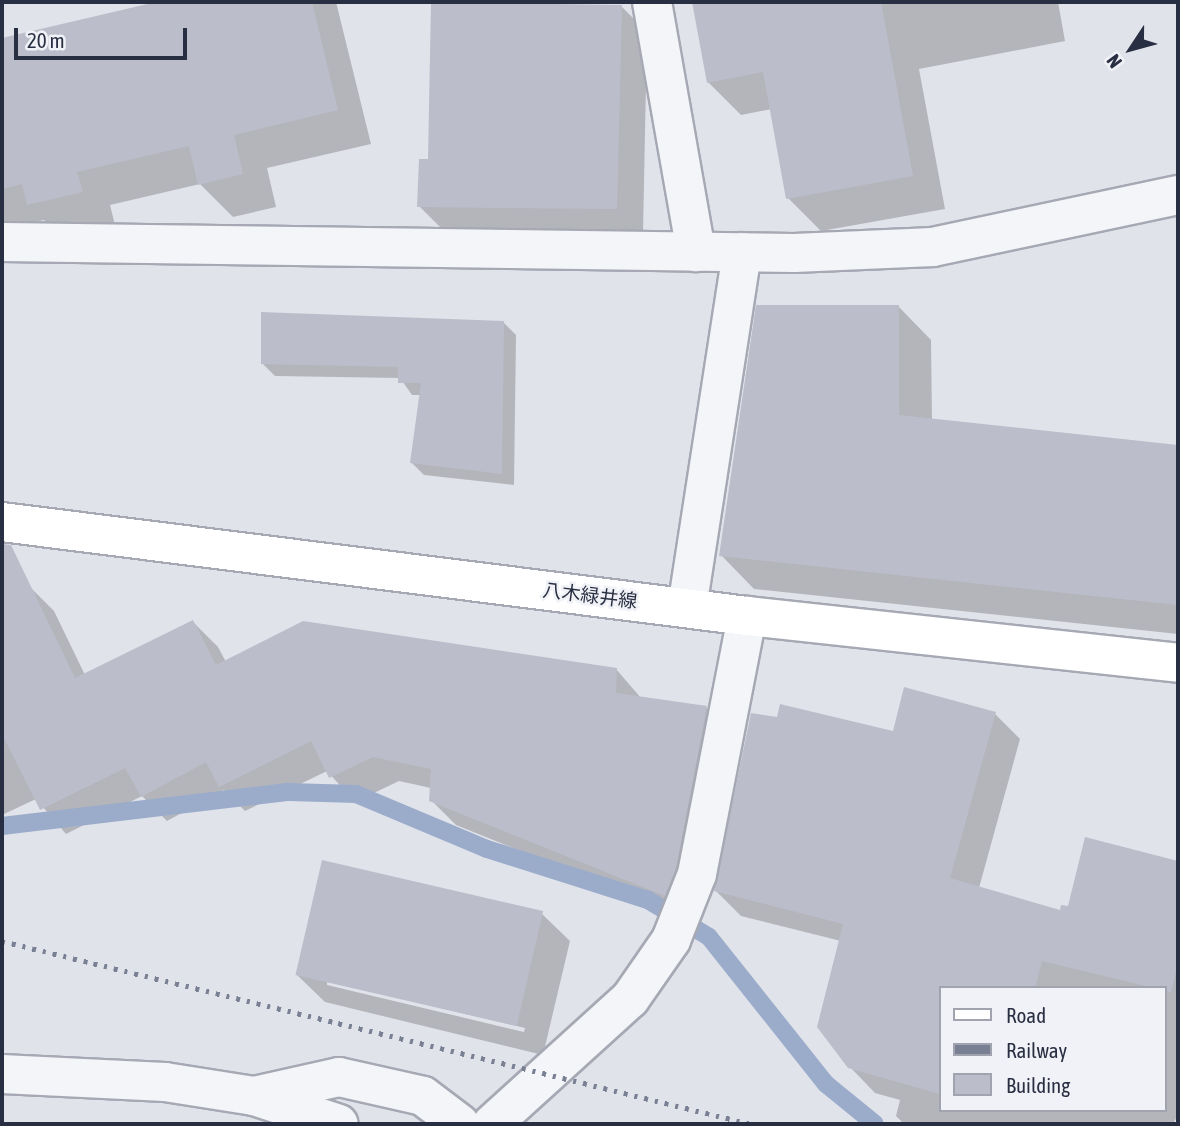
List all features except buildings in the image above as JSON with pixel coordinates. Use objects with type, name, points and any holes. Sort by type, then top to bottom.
[{"type":"main road","name":"八木緑井線","points":[[2,522],[747,616],[1178,663]]},
{"type":"street","points":[[652,2],[696,253]]},
{"type":"street","points":[[2,242],[696,253],[933,247],[1178,195]]},
{"type":"street","points":[[687,608],[742,252]]},
{"type":"street","points":[[492,1124],[630,999],[671,940],[697,874],[747,616]]},
{"type":"street","points":[[2,1074],[165,1082],[254,1097],[339,1124]]},
{"type":"street","points":[[254,1097],[339,1077],[423,1096],[460,1124]]},
{"type":"waterway","points":[[2,826],[289,792],[356,794],[487,849],[648,900],[709,937],[826,1084],[875,1124]]},
{"type":"railway","points":[[2,941],[751,1124]]}]
